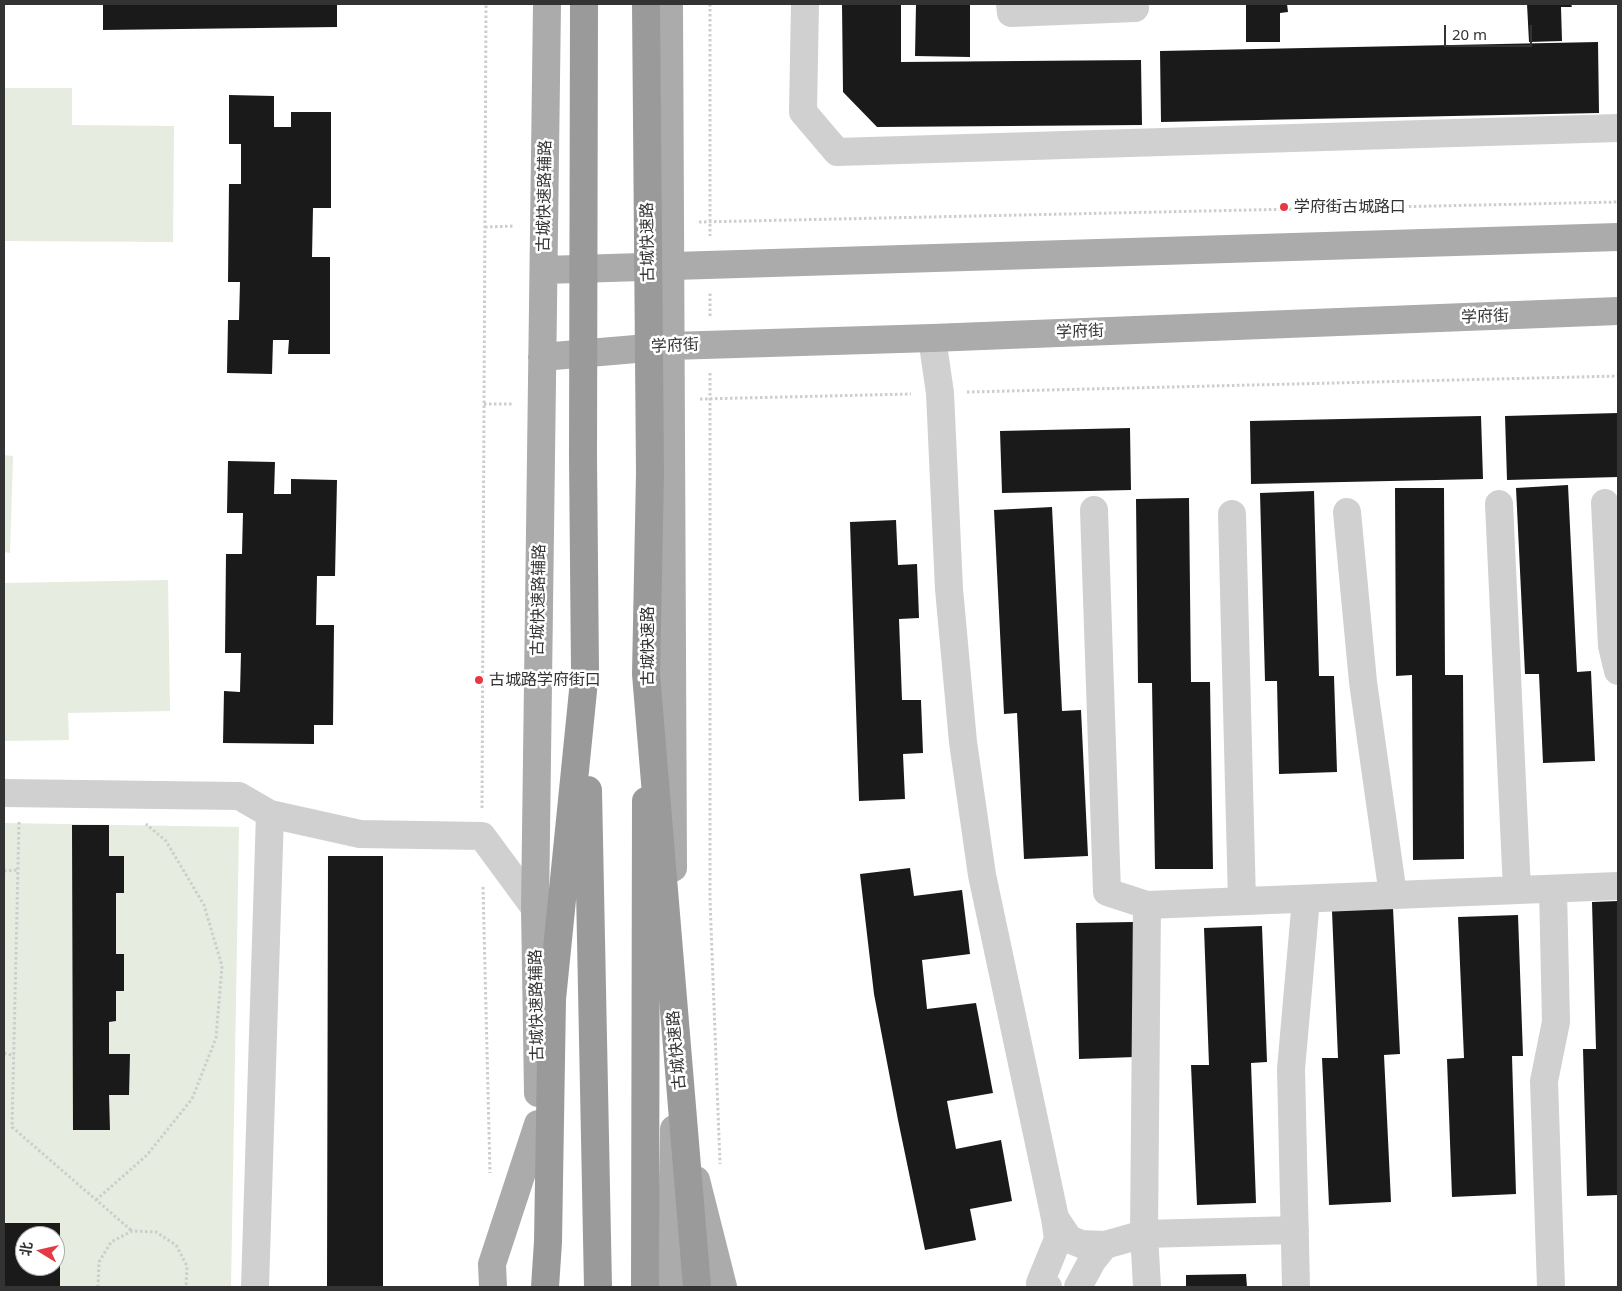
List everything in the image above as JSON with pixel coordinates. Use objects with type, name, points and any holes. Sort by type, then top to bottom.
[{"type":"highway","points":[[584,4],[585,671],[598,1287]]},
{"type":"highway","name":"古城快速路","points":[[646,4],[650,473],[646,674],[697,1287]]},
{"type":"highway","points":[[545,1287],[548,1242],[552,999],[585,671]]},
{"type":"highway","points":[[645,1287],[646,674]]},
{"type":"main road","name":"古城快速路辅路","points":[[540,1287],[536,908],[547,4]]},
{"type":"main road","points":[[669,4],[674,1096],[671,1287]]},
{"type":"main road","points":[[544,270],[1618,237]]},
{"type":"main road","name":"学府街","points":[[542,357],[710,344],[932,338],[1618,311]]},
{"type":"main road","points":[[674,1096],[723,1287]]},
{"type":"main road","points":[[493,1287],[492,1264],[538,1124]]},
{"type":"street","points":[[805,4],[803,112],[837,152],[1618,128]]},
{"type":"street","points":[[1010,4],[1011,13],[1135,8],[1134,4]]},
{"type":"street","points":[[932,338],[939,393],[949,589],[966,761],[982,874],[1058,1239],[1037,1286]]},
{"type":"street","points":[[1605,503],[1612,646],[1618,672]]},
{"type":"street","points":[[1499,504],[1517,890]]},
{"type":"street","points":[[1094,510],[1108,892],[1147,905],[1618,886]]},
{"type":"street","points":[[1347,512],[1363,682],[1393,895]]},
{"type":"street","points":[[1232,514],[1242,901]]},
{"type":"street","points":[[12,793],[239,796],[270,814],[360,834],[482,836],[536,908]]},
{"type":"street","points":[[255,1287],[270,814]]},
{"type":"street","points":[[1551,1287],[1544,1081],[1556,1022],[1553,889]]},
{"type":"street","points":[[1296,1287],[1292,1069],[1306,899]]},
{"type":"street","points":[[1147,905],[1144,1234],[1147,1287]]},
{"type":"street","points":[[1055,1218],[1069,1239],[1081,1244],[1105,1245],[1144,1234],[1295,1230]]},
{"type":"street","points":[[1078,1287],[1092,1261],[1105,1245]]},
{"type":"path","points":[[482,836],[486,4]]},
{"type":"path","points":[[710,4],[710,900],[719,1158],[721,1167]]},
{"type":"path","points":[[670,223],[1618,202]]},
{"type":"path","points":[[485,227],[544,226]]},
{"type":"path","points":[[671,400],[1618,376]]},
{"type":"path","points":[[484,404],[541,403]]},
{"type":"path","points":[[12,793],[18,870],[12,1127],[132,1231]]},
{"type":"path","points":[[96,1200],[147,1155],[192,1099],[216,1038],[222,966],[204,905],[166,841],[145,823]]},
{"type":"path","points":[[4,871],[18,870]]},
{"type":"path","points":[[483,885],[490,1174]]},
{"type":"path","points":[[4,1052],[14,1056]]},
{"type":"path","points":[[98,1287],[99,1262],[112,1242],[132,1231],[156,1232],[176,1245],[187,1266],[186,1287]]},
{"type":"shaded area","points":[[4,88],[72,88],[72,125],[174,126],[173,242],[4,241]]},
{"type":"shaded area","points":[[4,455],[13,456],[10,553],[4,552]]},
{"type":"shaded area","points":[[168,580],[170,711],[68,713],[69,740],[4,741],[4,583]]},
{"type":"shaded area","points":[[4,823],[239,827],[231,1287],[4,1287]]},
{"type":"building","points":[[103,4],[337,4],[337,27],[103,30]]},
{"type":"building","points":[[842,4],[901,4],[901,62],[1141,60],[1142,125],[877,127],[843,92]]},
{"type":"building","points":[[916,4],[970,4],[970,57],[915,56]]},
{"type":"building","points":[[1246,4],[1287,4],[1288,12],[1280,13],[1280,42],[1246,42]]},
{"type":"building","points":[[1527,4],[1571,4],[1572,7],[1561,7],[1562,41],[1529,42]]},
{"type":"building","points":[[1598,42],[1599,113],[1161,122],[1160,51]]},
{"type":"building","points":[[229,95],[274,96],[274,127],[291,127],[291,112],[331,112],[331,208],[313,208],[312,257],[330,257],[330,354],[288,354],[289,340],[273,340],[272,374],[227,373],[228,320],[239,320],[240,282],[228,282],[229,184],[241,184],[241,144],[229,144]]},
{"type":"building","points":[[1618,413],[1618,477],[1507,480],[1505,416]]},
{"type":"building","points":[[1481,416],[1483,479],[1251,484],[1250,421]]},
{"type":"building","points":[[1130,428],[1131,490],[1002,493],[1000,431]]},
{"type":"building","points":[[228,461],[275,462],[274,494],[291,494],[291,479],[337,480],[335,576],[317,576],[316,625],[334,625],[333,725],[314,725],[314,744],[223,743],[224,691],[240,692],[241,653],[225,653],[226,554],[242,554],[243,513],[227,513]]},
{"type":"building","points":[[1568,485],[1577,672],[1591,671],[1595,761],[1543,763],[1539,674],[1525,674],[1516,488]]},
{"type":"building","points":[[1395,488],[1444,488],[1445,675],[1463,675],[1464,859],[1413,860],[1412,675],[1396,676]]},
{"type":"building","points":[[1314,491],[1319,676],[1334,676],[1337,772],[1279,774],[1277,681],[1265,681],[1260,493]]},
{"type":"building","points":[[1189,498],[1191,682],[1210,682],[1213,869],[1155,869],[1152,683],[1138,683],[1136,499]]},
{"type":"building","points":[[1052,507],[1062,711],[1081,710],[1088,856],[1024,859],[1017,713],[1004,714],[994,510]]},
{"type":"building","points":[[896,520],[898,565],[917,564],[919,618],[899,619],[902,700],[921,700],[923,753],[903,754],[905,799],[859,801],[850,522]]},
{"type":"building","points":[[72,825],[109,825],[109,856],[124,856],[124,893],[116,893],[116,954],[124,954],[124,991],[116,991],[116,1021],[109,1022],[109,1054],[130,1054],[129,1095],[109,1095],[110,1130],[73,1130]]},
{"type":"building","points":[[328,856],[383,856],[383,1287],[327,1287]]},
{"type":"building","points":[[910,868],[914,896],[962,890],[970,954],[922,960],[927,1009],[976,1003],[993,1093],[947,1101],[956,1149],[1001,1140],[1012,1201],[970,1209],[976,1240],[925,1250],[874,994],[860,874]]},
{"type":"building","points":[[1618,901],[1618,1195],[1587,1196],[1583,1049],[1596,1049],[1592,902]]},
{"type":"building","points":[[1393,908],[1400,1054],[1384,1055],[1391,1202],[1329,1205],[1322,1058],[1338,1058],[1332,911]]},
{"type":"building","points":[[1518,915],[1523,1056],[1512,1056],[1516,1194],[1452,1197],[1447,1059],[1464,1058],[1458,917]]},
{"type":"building","points":[[1133,922],[1135,1057],[1079,1059],[1076,923]]},
{"type":"building","points":[[1262,926],[1267,1062],[1251,1063],[1256,1203],[1197,1205],[1191,1065],[1209,1065],[1204,928]]},
{"type":"building","points":[[4,1223],[60,1223],[60,1226],[15,1226],[15,1276],[60,1276],[60,1287],[4,1287]]},
{"type":"building","points":[[1246,1274],[1247,1287],[1186,1287],[1186,1275]]},
{"type":"place","name":"学府街古城路口","points":[[1284,207]]},
{"type":"place","name":"古城路学府街口","points":[[479,680]]}]
